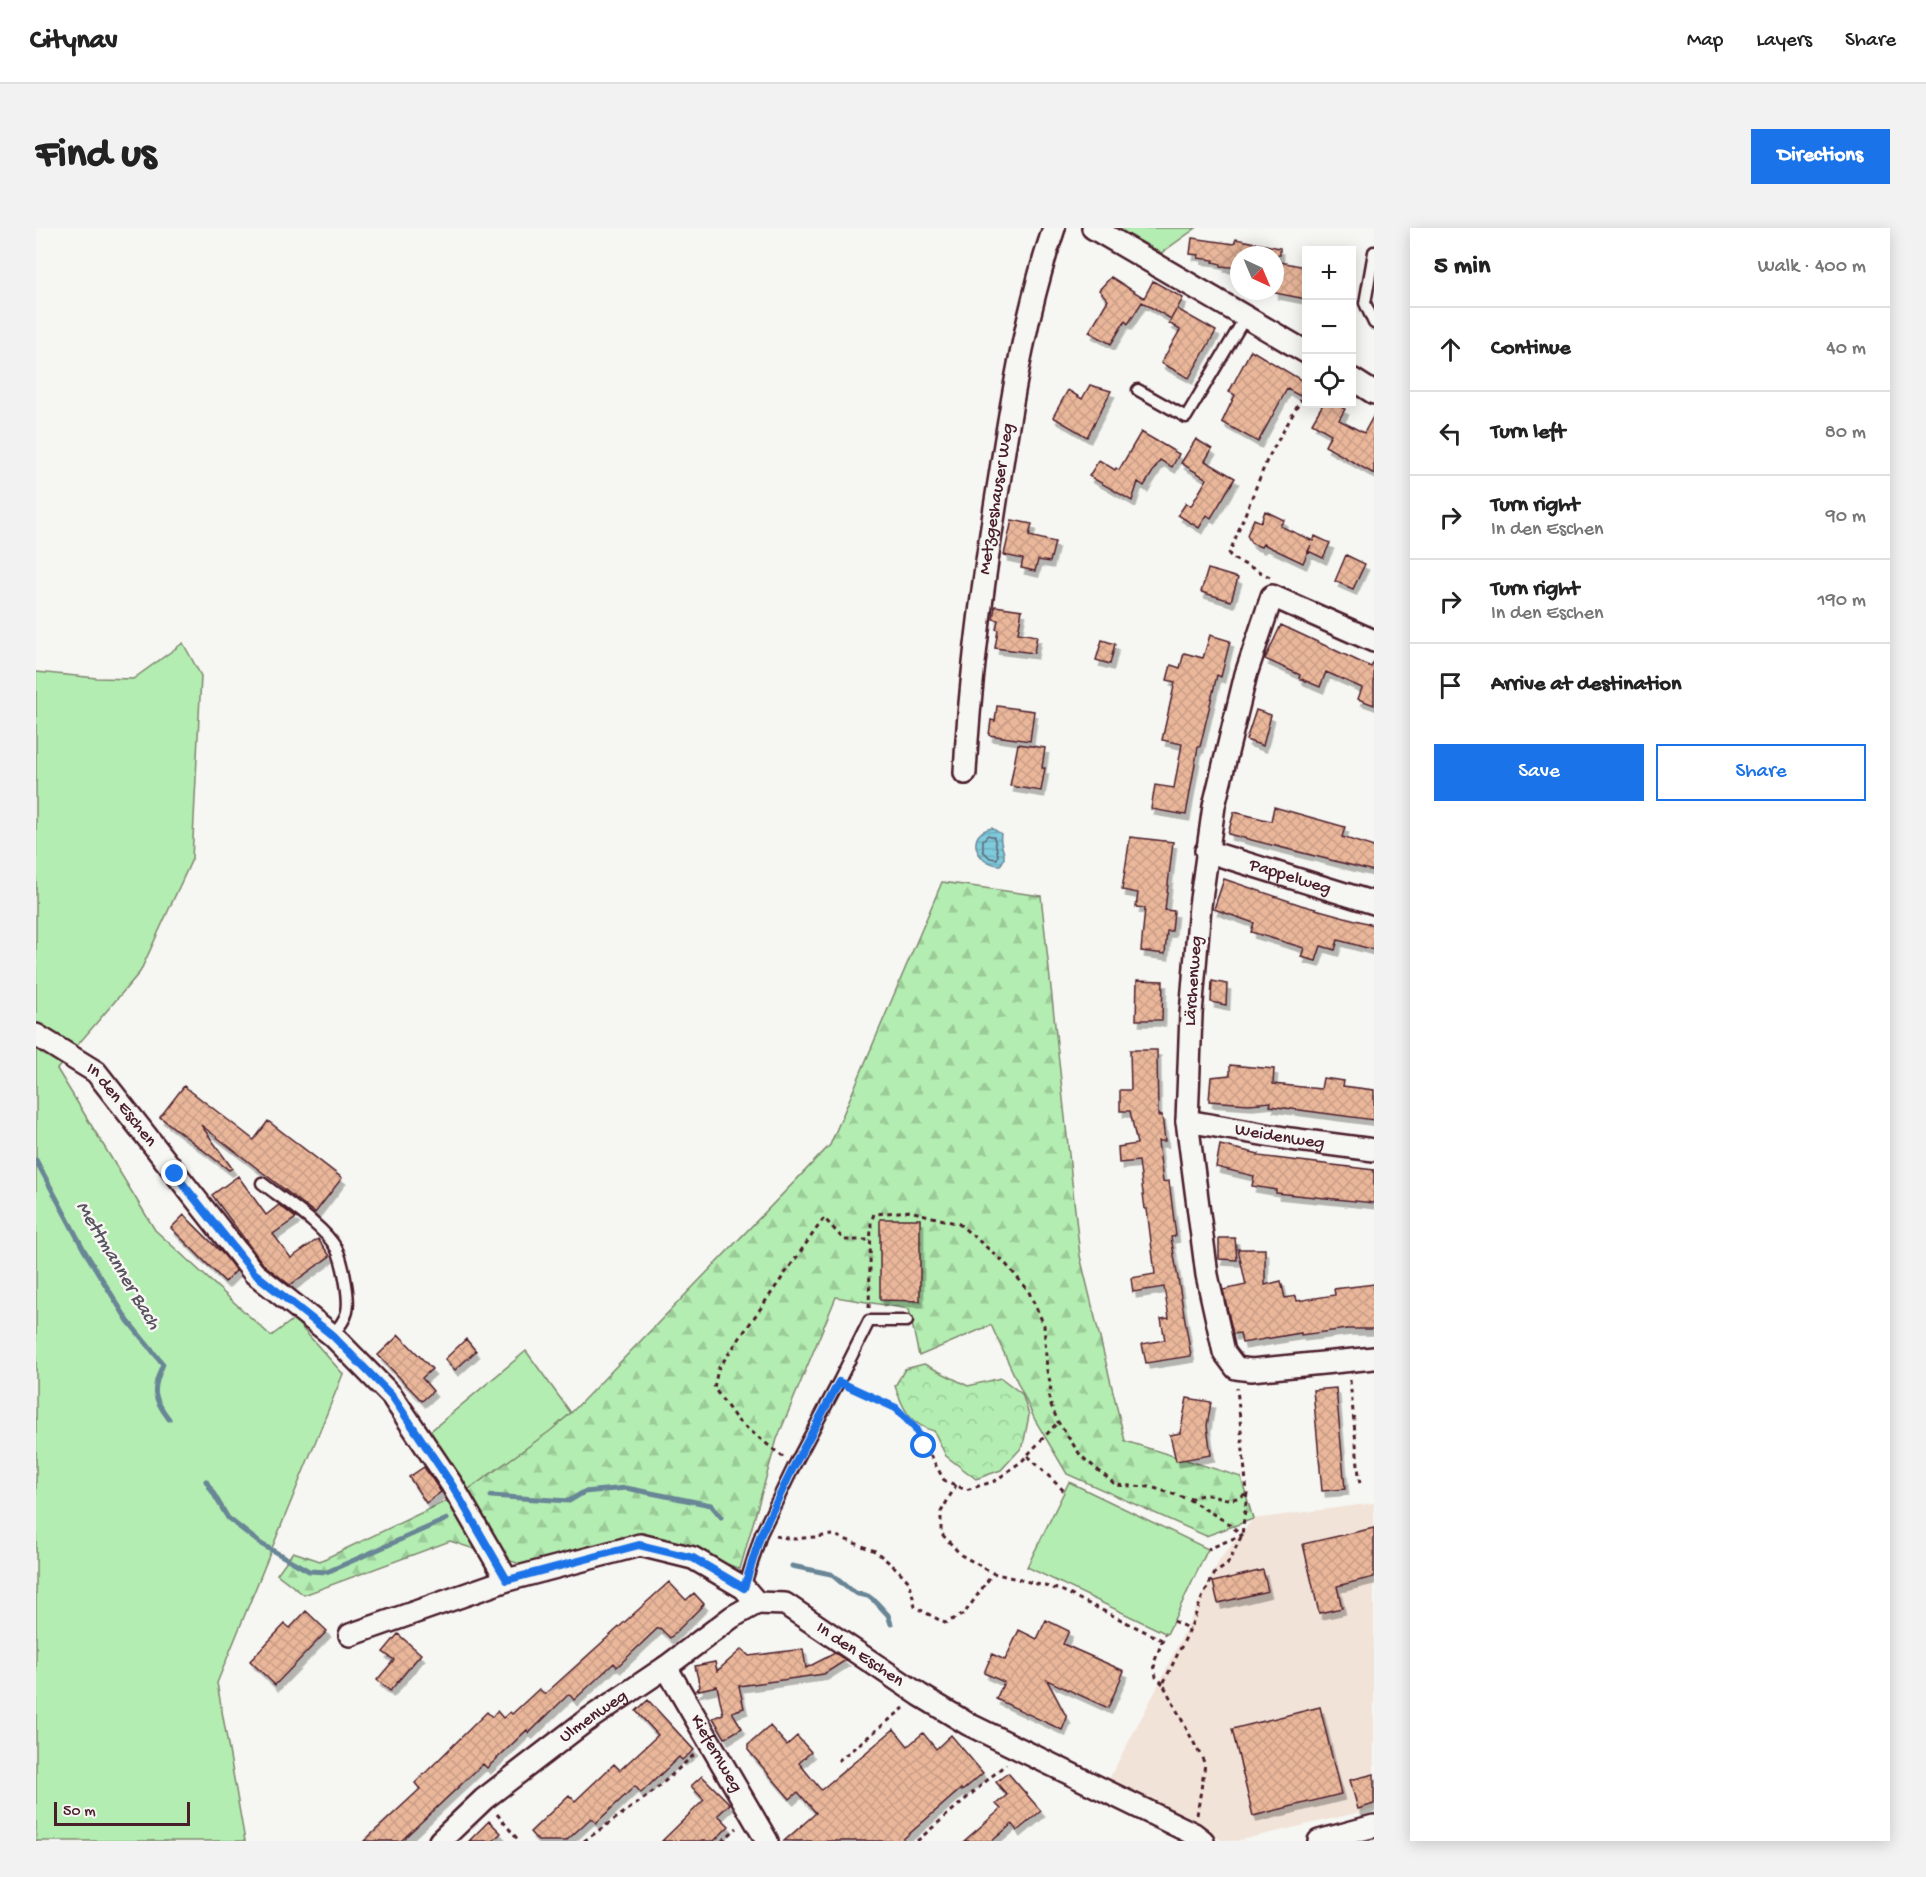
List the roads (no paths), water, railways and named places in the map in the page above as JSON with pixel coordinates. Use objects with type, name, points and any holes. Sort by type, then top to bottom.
[{"type":"street","name":"Metzgeshauser Weg","points":[[965,773],[967,721],[980,604],[1009,416],[1024,337],[1054,228]]},
{"type":"street","points":[[1093,228],[1302,350]]},
{"type":"street","name":"Lärchenweg","points":[[1374,641],[1272,596],[1246,674],[1214,806],[1206,851],[1191,1014],[1187,1121],[1207,1275],[1224,1352],[1236,1368],[1251,1370],[1374,1358]]},
{"type":"street","name":"Pappelweg","points":[[1206,851],[1374,903]]},
{"type":"street","name":"In den Eschen","points":[[36,1035],[96,1072],[254,1273],[332,1335],[392,1396],[452,1485],[507,1580]]},
{"type":"street","name":"Weidenweg","points":[[1187,1121],[1290,1139],[1374,1150]]},
{"type":"street","name":"In den Eschen","points":[[350,1635],[507,1580],[639,1545],[693,1558],[750,1595],[785,1604],[920,1695],[968,1724],[1199,1838]]},
{"type":"street","name":"Ulmenweg","points":[[440,1841],[484,1799],[583,1723],[666,1667],[732,1617],[750,1595]]},
{"type":"street","name":"Kiefernweg","points":[[666,1667],[767,1841]]},
{"type":"street","points":[[1319,1841],[1374,1826]]},
{"type":"lane","points":[[1374,252],[1365,303],[1374,323]]},
{"type":"lane","points":[[1138,390],[1186,417],[1246,316]]},
{"type":"lane","points":[[262,1183],[323,1232],[335,1247],[345,1280],[347,1316],[332,1335]]},
{"type":"lane","points":[[750,1595],[761,1534],[869,1321],[907,1321]]},
{"type":"water","points":[[992,828],[1001,834],[1004,858],[1000,865],[984,860],[976,848],[978,836]]},
{"type":"waterway","name":"Mettmanner Bach","points":[[36,1160],[84,1250],[128,1321],[163,1364],[157,1380],[156,1393],[159,1405],[169,1419]]},
{"type":"waterway","name":"Mettmanner Bach","points":[[206,1481],[228,1518],[261,1544],[309,1571],[327,1572],[447,1519]]},
{"type":"waterway","name":"Mettmanner Bach","points":[[491,1496],[569,1501],[584,1492],[626,1488],[711,1505],[721,1517]]},
{"type":"waterway","name":"Mettmanner Bach","points":[[792,1566],[831,1574],[850,1590],[868,1596],[876,1602],[888,1615],[891,1624]]}]
